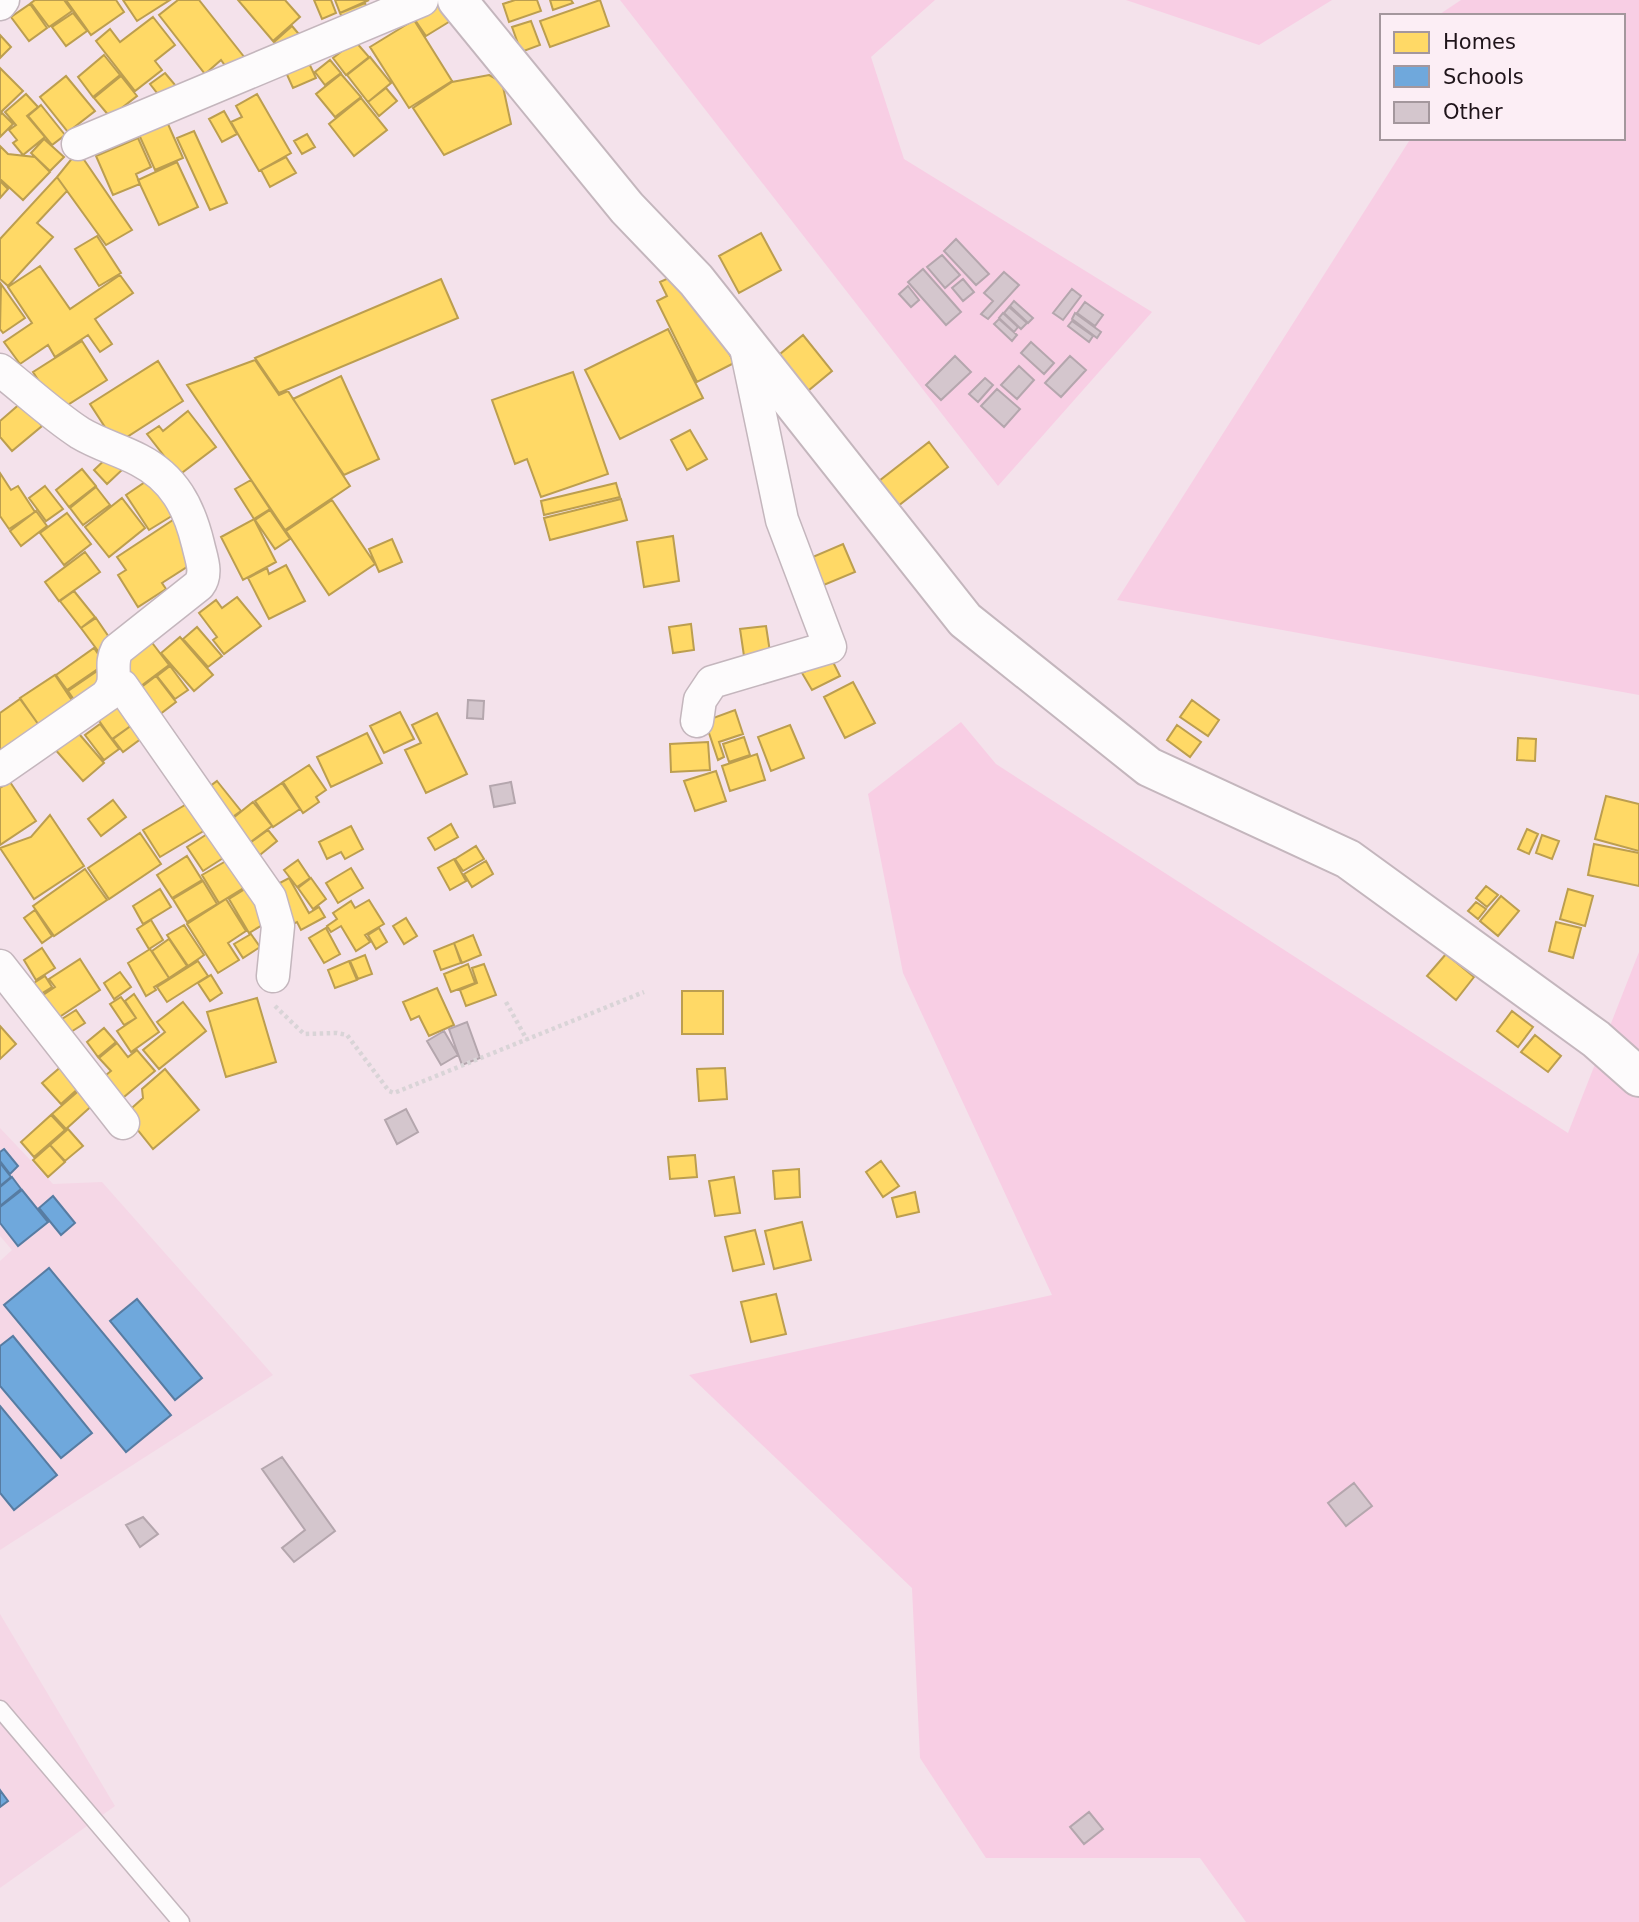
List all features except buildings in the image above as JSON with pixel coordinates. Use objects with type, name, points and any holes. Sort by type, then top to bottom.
[{"type":"street","points":[[78,144],[422,0]]},
{"type":"street","points":[[457,0],[627,208],[696,280],[965,620],[1149,767],[1348,859],[1596,1039],[1639,1077]]},
{"type":"street","points":[[697,721],[700,700],[712,682],[830,647],[782,520],[745,343]]},
{"type":"street","points":[[0,370],[50,412],[83,435],[157,471],[183,501],[191,518],[202,559],[202,581],[117,650],[113,660],[114,684],[106,696],[0,770]]},
{"type":"street","points":[[114,684],[122,687],[270,898],[278,926],[273,976]]},
{"type":"street","points":[[0,966],[123,1123]]},
{"type":"lane","points":[[0,1709],[181,1922]]},
{"type":"path","points":[[273,976],[272,994],[275,1007],[300,1032],[310,1035],[348,1035],[389,1091],[394,1093],[644,992]]},
{"type":"path","points":[[506,1002],[527,1040]]},
{"type":"shaded area","points":[[620,0],[935,0],[871,57],[904,159],[1152,312],[998,486]]},
{"type":"shaded area","points":[[1126,0],[1332,0],[1259,45]]},
{"type":"shaded area","points":[[1461,0],[1639,0],[1639,695],[1117,600],[1410,140],[1625,140],[1625,14],[1440,14]]},
{"type":"shaded area","points":[[961,722],[996,764],[1568,1133],[1639,952],[1639,1922],[1246,1922],[1200,1858],[986,1858],[920,1758],[912,1588],[689,1375],[1052,1295],[903,973],[868,794]]},
{"type":"shaded area","points":[[0,1128],[53,1184],[102,1182],[273,1375],[0,1550],[0,1261],[12,1250],[0,1236]]},
{"type":"shaded area","points":[[0,1614],[115,1806],[0,1888]]}]
